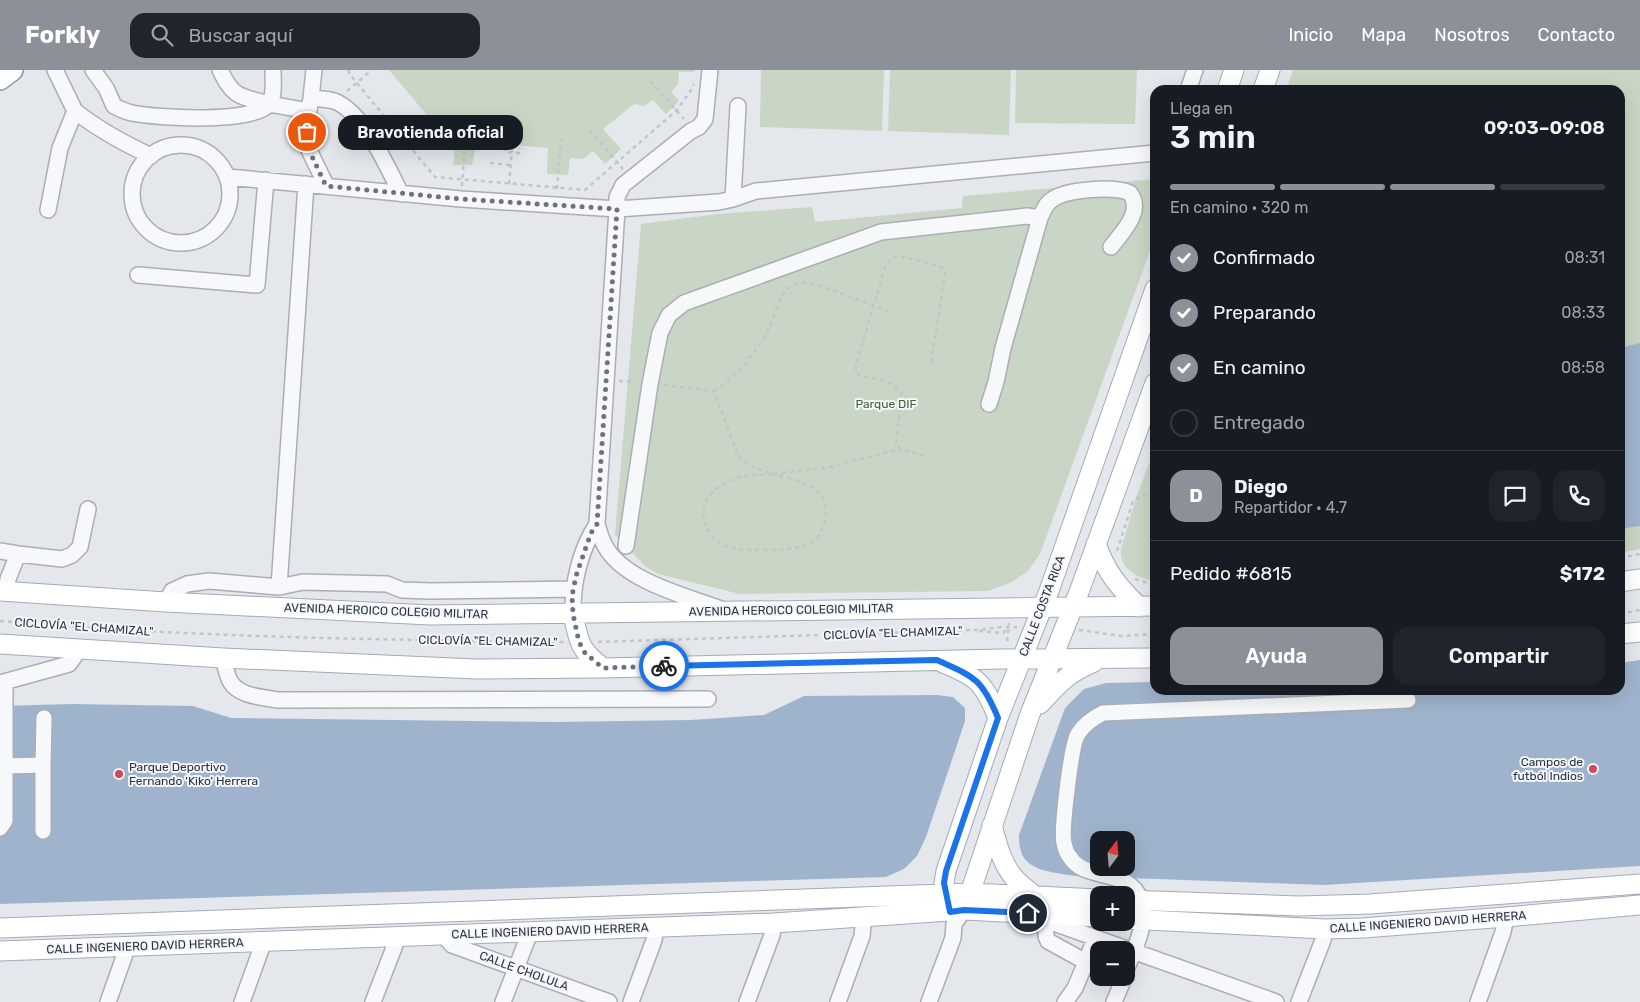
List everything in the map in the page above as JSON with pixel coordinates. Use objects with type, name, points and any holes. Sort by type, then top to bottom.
[{"type":"highway","points":[[0,79],[12,70]]},
{"type":"main road","points":[[1229,85],[1234,70]]},
{"type":"main road","points":[[1265,85],[1270,70]]},
{"type":"main road","name":"CALLE COSTA RICA","points":[[1150,303],[1042,608],[998,718],[946,871],[944,883],[954,910],[972,893],[992,825],[1030,714],[1073,607],[1150,397]]},
{"type":"main road","points":[[1096,544],[1104,566],[1117,585],[1147,607]]},
{"type":"main road","points":[[1625,581],[1640,579]]},
{"type":"main road","name":"AVENIDA HEROICO COLEGIO MILITAR","points":[[3,591],[166,602],[430,615],[1147,607]]},
{"type":"main road","points":[[573,614],[579,642],[585,653],[603,668]]},
{"type":"main road","points":[[1625,634],[1640,632]]},
{"type":"main road","points":[[0,644],[223,658],[476,668],[603,668],[937,660],[1150,658]]},
{"type":"main road","points":[[937,660],[974,678],[989,696],[998,718]]},
{"type":"main road","points":[[1030,714],[1061,680],[1080,668],[1100,660]]},
{"type":"main road","points":[[992,825],[1004,862],[1016,880],[1035,896]]},
{"type":"main road","name":"CALLE INGENIERO DAVID HERRERA","points":[[1135,901],[1299,906],[1370,904],[1640,884]]},
{"type":"main road","points":[[972,893],[1090,899]]},
{"type":"main road","name":"CALLE INGENIERO DAVID HERRERA","points":[[1135,920],[1363,928],[1506,918],[1640,905]]},
{"type":"main road","name":"CALLE INGENIERO DAVID HERRERA","points":[[0,951],[774,923],[954,910]]},
{"type":"main road","name":"CALLE INGENIERO DAVID HERRERA","points":[[3,927],[954,910],[1046,917],[1090,917]]},
{"type":"street","points":[[55,70],[75,111],[115,139],[151,156]]},
{"type":"street","points":[[93,70],[106,88],[114,106],[131,113],[177,118],[221,118],[263,110],[270,104],[273,70]]},
{"type":"street","points":[[220,70],[226,83],[236,93],[270,104],[310,105],[335,101],[349,110],[378,148],[400,194]]},
{"type":"street","points":[[314,70],[307,132],[308,148],[326,186]]},
{"type":"street","points":[[710,70],[705,119],[699,127],[691,130],[631,177],[620,190],[617,209],[605,381],[597,524],[605,546],[621,564],[654,584],[727,611]]},
{"type":"street","points":[[1190,85],[1195,70]]},
{"type":"street","points":[[733,200],[738,106]]},
{"type":"street","points":[[48,210],[60,148],[75,111]]},
{"type":"street","points":[[189,145],[213,156],[223,168],[228,177],[231,197],[225,217],[220,225],[204,238],[184,243],[168,241],[146,229],[135,211],[132,191],[138,171],[151,156],[169,146],[189,145]]},
{"type":"street","points":[[228,177],[400,194],[617,209],[719,202],[733,200],[756,190],[1150,153]]},
{"type":"street","points":[[138,275],[257,285],[266,180]]},
{"type":"street","points":[[279,587],[306,184]]},
{"type":"street","points":[[989,404],[1040,218],[1046,206],[1053,199],[1063,194],[1114,189],[1130,193],[1134,198],[1136,206],[1128,224],[1111,247]]},
{"type":"street","points":[[626,546],[650,384],[660,333],[669,315],[684,303],[880,232],[1027,216],[1040,218]]},
{"type":"street","points":[[0,551],[62,559],[72,555],[80,546],[88,509]]},
{"type":"street","points":[[573,614],[572,596],[576,576],[588,542],[597,524]]},
{"type":"street","points":[[3,591],[18,554]]},
{"type":"street","points":[[166,602],[172,592],[187,584],[209,581],[279,587],[303,582],[387,584],[402,590],[430,591],[574,589]]},
{"type":"street","points":[[0,828],[5,821],[6,766],[2,683],[70,664],[79,650]]},
{"type":"street","points":[[223,658],[231,682],[238,690],[255,696],[278,700],[708,699]]},
{"type":"street","points":[[1133,886],[1126,881],[1096,873],[1078,865],[1070,859],[1063,842],[1070,766],[1076,736],[1089,720],[1103,713],[1408,700]]},
{"type":"street","points":[[43,831],[44,718]]},
{"type":"street","points":[[6,766],[43,765]]},
{"type":"street","name":"CALLE COSTA RICA","points":[[929,1002],[953,938],[954,910]]},
{"type":"street","points":[[838,1002],[862,936],[864,916]]},
{"type":"street","points":[[1086,962],[1048,941],[1045,937],[1046,917],[1103,941]]},
{"type":"street","points":[[1478,1002],[1503,932],[1506,918]]},
{"type":"street","points":[[747,1002],[773,931],[774,923]]},
{"type":"street","points":[[631,1002],[654,940],[656,928]]},
{"type":"street","points":[[1299,1002],[1323,940],[1325,928]]},
{"type":"street","points":[[504,1002],[527,940],[527,932]]},
{"type":"street","name":"CALLE CHOLULA","points":[[443,935],[452,945],[609,1002]]},
{"type":"street","points":[[373,1002],[395,945],[395,936]]},
{"type":"street","points":[[1065,1002],[1074,988],[1095,938]]},
{"type":"street","points":[[242,1002],[264,941]]},
{"type":"street","points":[[108,1002],[125,954],[124,946]]},
{"type":"street","points":[[1135,953],[1276,1002]]},
{"type":"street","points":[[1114,1002],[1121,986]]},
{"type":"path","points":[[348,70],[350,76],[435,177],[584,190],[676,111],[695,82]]},
{"type":"path","points":[[335,101],[372,70]]},
{"type":"path","points":[[650,81],[686,120],[691,130]]},
{"type":"path","points":[[407,143],[439,117]]},
{"type":"path","points":[[461,199],[466,130]]},
{"type":"path","points":[[590,130],[631,177]]},
{"type":"path","points":[[556,206],[561,138]]},
{"type":"path","points":[[505,147],[505,152],[520,154],[520,148]]},
{"type":"path","points":[[507,202],[512,149]]},
{"type":"path","points":[[490,163],[511,165]]},
{"type":"path","points":[[900,449],[896,442],[902,396],[900,389],[894,385],[859,375],[855,368],[886,264],[892,258],[899,256],[936,265],[943,268],[946,274],[931,363]]},
{"type":"path","points":[[605,381],[714,391],[720,388],[757,349],[769,329],[778,303],[788,289],[800,283],[815,284],[891,312]]},
{"type":"path","points":[[714,391],[738,455],[748,465],[772,474],[809,484],[818,492],[825,505],[825,520],[822,531],[814,541],[788,550],[737,550],[712,538],[706,528],[703,514],[706,500],[717,488],[734,479],[772,474],[825,468],[900,449],[924,456]]},
{"type":"path","points":[[1116,555],[1133,501],[1142,495],[1150,493]]},
{"type":"path","points":[[1625,557],[1640,554]]},
{"type":"path","points":[[1131,577],[1150,583]]},
{"type":"path","points":[[1625,613],[1640,610]]},
{"type":"path","points":[[1007,641],[1009,620]]},
{"type":"path","name":"CICLOVÍA \"EL CHAMIZAL\"","points":[[0,621],[204,635],[579,642],[627,642],[977,630],[1001,627],[1016,628]]},
{"type":"path","name":"CICLOVÍA \"EL CHAMIZAL\"","points":[[977,630],[1003,633],[1008,628]]},
{"type":"path","points":[[1078,630],[1122,636],[1150,634]]},
{"type":"green space","points":[[389,70],[695,70],[694,72],[679,72],[678,84],[671,92],[679,101],[666,114],[653,100],[644,106],[634,104],[603,129],[621,149],[605,164],[593,151],[583,159],[570,158],[568,175],[547,174],[548,148],[477,142],[472,165],[453,165],[455,146],[442,144],[434,133],[424,142],[411,127],[426,114]]},
{"type":"green space","points":[[761,70],[884,70],[882,131],[760,127]]},
{"type":"green space","points":[[890,70],[1011,70],[1009,135],[888,131]]},
{"type":"green space","points":[[1016,70],[1137,70],[1135,124],[1015,123]]},
{"type":"green space","points":[[1293,70],[1640,70],[1640,549],[1625,552],[1625,85],[1288,85]]},
{"type":"green space","name":"Parque DIF","points":[[1150,179],[1150,251],[1040,554],[1028,571],[1012,582],[988,591],[740,594],[658,574],[646,567],[615,535],[641,224],[718,214],[812,207],[815,222],[962,208],[963,196]]},
{"type":"green space","points":[[1150,460],[1150,580],[1142,578],[1130,571],[1121,556],[1121,549],[1135,501]]},
{"type":"water","points":[[1640,343],[1640,526],[1625,528],[1625,347]]},
{"type":"water","points":[[1640,660],[1640,866],[1323,885],[1076,876],[1044,870],[1029,863],[1024,858],[1020,849],[1019,835],[1065,708],[1084,689],[1106,683],[1150,682],[1150,695],[1625,695],[1625,662]]},
{"type":"water","points":[[937,695],[953,697],[965,708],[965,721],[926,837],[917,856],[904,869],[886,877],[0,904],[0,706],[72,704],[193,706],[231,718],[556,722],[691,720],[764,715],[804,696]]},
{"type":"way so far","points":[[307,132],[308,148],[326,186],[461,199],[617,209],[597,524],[591,533],[576,576],[572,596],[573,614],[579,642],[585,653],[603,668],[664,666]]},
{"type":"place","name":"Bravotienda oficial","points":[[307,132]]},
{"type":"place","name":"Campos de futból Indios","points":[[1593,769]]},
{"type":"place","name":"Parque Deportivo Fernando 'Kiko' Herrera","points":[[119,774]]},
{"type":"route","points":[[664,666],[937,660],[974,678],[989,696],[998,718],[946,871],[944,883],[950,912],[964,910],[1028,913]]}]
